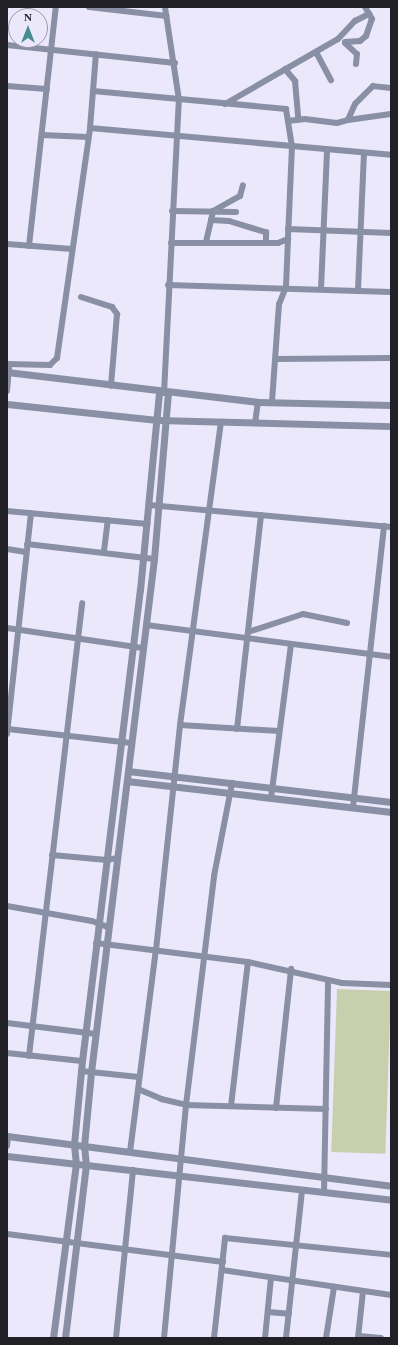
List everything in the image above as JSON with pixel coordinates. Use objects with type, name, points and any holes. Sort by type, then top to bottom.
[{"type":"street","points":[[29,246],[56,7]]},
{"type":"street","points":[[89,7],[127,9],[166,16]]},
{"type":"street","points":[[65,1338],[86,1165],[84,1146],[91,1072],[154,559],[166,442],[167,421],[164,393],[168,285],[179,100],[175,63],[164,7]]},
{"type":"street","points":[[345,42],[365,38],[372,21],[364,7]]},
{"type":"street","points":[[224,105],[285,68],[338,39],[355,21],[369,14]]},
{"type":"street","points":[[338,39],[345,42],[357,54],[356,64]]},
{"type":"street","points":[[7,45],[175,63]]},
{"type":"street","points":[[316,52],[331,80]]},
{"type":"street","points":[[7,391],[8,364],[31,367],[54,363],[90,128],[96,54]]},
{"type":"street","points":[[285,68],[295,81],[298,119]]},
{"type":"street","points":[[7,86],[47,89]]},
{"type":"street","points":[[348,120],[355,104],[373,86],[391,88]]},
{"type":"street","points":[[93,91],[224,105],[285,108],[292,146],[286,287],[280,298],[272,402]]},
{"type":"street","points":[[238,97],[244,106]]},
{"type":"street","points":[[288,121],[298,119],[337,123],[391,114]]},
{"type":"street","points":[[90,128],[178,134],[292,146],[327,152],[391,155]]},
{"type":"street","points":[[42,135],[88,138]]},
{"type":"street","points":[[322,289],[323,228],[327,152]]},
{"type":"street","points":[[358,290],[364,153]]},
{"type":"street","points":[[206,242],[213,211],[240,196],[243,185]]},
{"type":"street","points":[[172,211],[236,212]]},
{"type":"street","points":[[211,220],[229,221],[266,232],[266,243]]},
{"type":"street","points":[[288,229],[323,228],[391,233]]},
{"type":"street","points":[[171,243],[266,243],[288,239]]},
{"type":"street","points":[[7,244],[72,249]]},
{"type":"street","points":[[168,285],[286,287],[391,292]]},
{"type":"street","points":[[82,297],[112,307],[117,314],[111,386]]},
{"type":"street","points":[[276,359],[391,358]]},
{"type":"street","points":[[8,372],[164,393],[258,402],[391,405]]},
{"type":"street","points":[[53,1338],[76,1164],[74,1144],[85,1032],[96,943],[95,924],[99,918],[103,893],[120,742],[140,590],[157,420],[164,393]]},
{"type":"street","points":[[255,423],[258,402]]},
{"type":"street","points":[[7,404],[167,421],[391,426]]},
{"type":"street","points":[[130,1152],[156,950],[180,725],[208,509],[221,422]]},
{"type":"street","points":[[155,441],[166,442]]},
{"type":"street","points":[[152,476],[163,477]]},
{"type":"street","points":[[149,505],[208,509],[391,527]]},
{"type":"street","points":[[7,511],[147,524]]},
{"type":"street","points":[[31,513],[7,731],[131,743]]},
{"type":"street","points":[[237,728],[261,515]]},
{"type":"street","points":[[104,551],[108,520]]},
{"type":"street","points":[[353,807],[384,526]]},
{"type":"street","points":[[27,544],[104,551],[154,559]]},
{"type":"street","points":[[7,550],[26,552]]},
{"type":"street","points":[[140,590],[150,591]]},
{"type":"street","points":[[29,1056],[76,637],[82,604]]},
{"type":"street","points":[[248,632],[303,614],[348,623]]},
{"type":"street","points":[[146,625],[391,657]]},
{"type":"street","points":[[7,628],[143,648]]},
{"type":"street","points":[[134,634],[144,635]]},
{"type":"street","points":[[271,798],[291,644]]},
{"type":"street","points":[[127,692],[138,693]]},
{"type":"street","points":[[180,725],[279,732]]},
{"type":"street","points":[[128,771],[391,802]]},
{"type":"street","points":[[208,790],[209,780]]},
{"type":"street","points":[[127,781],[391,812]]},
{"type":"street","points":[[164,1338],[171,1254],[181,1176],[186,1105],[204,957],[216,861],[232,783]]},
{"type":"street","points":[[112,812],[122,813]]},
{"type":"street","points":[[52,855],[106,860],[117,858]]},
{"type":"street","points":[[103,893],[113,894]]},
{"type":"street","points":[[7,906],[108,927]]},
{"type":"street","points":[[99,918],[109,919]]},
{"type":"street","points":[[96,943],[248,962],[291,970],[328,981],[391,985]]},
{"type":"street","points":[[231,1106],[248,962]]},
{"type":"street","points":[[276,1108],[291,970]]},
{"type":"street","points":[[324,1193],[328,981]]},
{"type":"street","points":[[91,989],[102,991]]},
{"type":"street","points":[[7,1023],[96,1034]]},
{"type":"street","points":[[7,1053],[82,1061]]},
{"type":"street","points":[[81,1071],[139,1077]]},
{"type":"street","points":[[138,1089],[161,1099],[186,1105],[326,1109]]},
{"type":"street","points":[[78,1099],[88,1100]]},
{"type":"street","points":[[7,1146],[7,1136],[391,1186]]},
{"type":"street","points":[[7,1156],[391,1200]]},
{"type":"street","points":[[116,1338],[134,1170]]},
{"type":"street","points":[[286,1338],[302,1190]]},
{"type":"street","points":[[7,1234],[126,1248],[223,1262]]},
{"type":"street","points":[[214,1338],[223,1262],[223,1241],[230,1236],[296,1246],[391,1255]]},
{"type":"street","points":[[222,1270],[391,1295]]},
{"type":"street","points":[[265,1338],[271,1278]]},
{"type":"street","points":[[326,1338],[334,1286]]},
{"type":"street","points":[[363,1291],[358,1337],[381,1338]]},
{"type":"street","points":[[58,1298],[69,1299]]},
{"type":"street","points":[[268,1312],[289,1314]]},
{"type":"green space","points":[[337,989],[391,991],[385,1154],[331,1152]]}]
